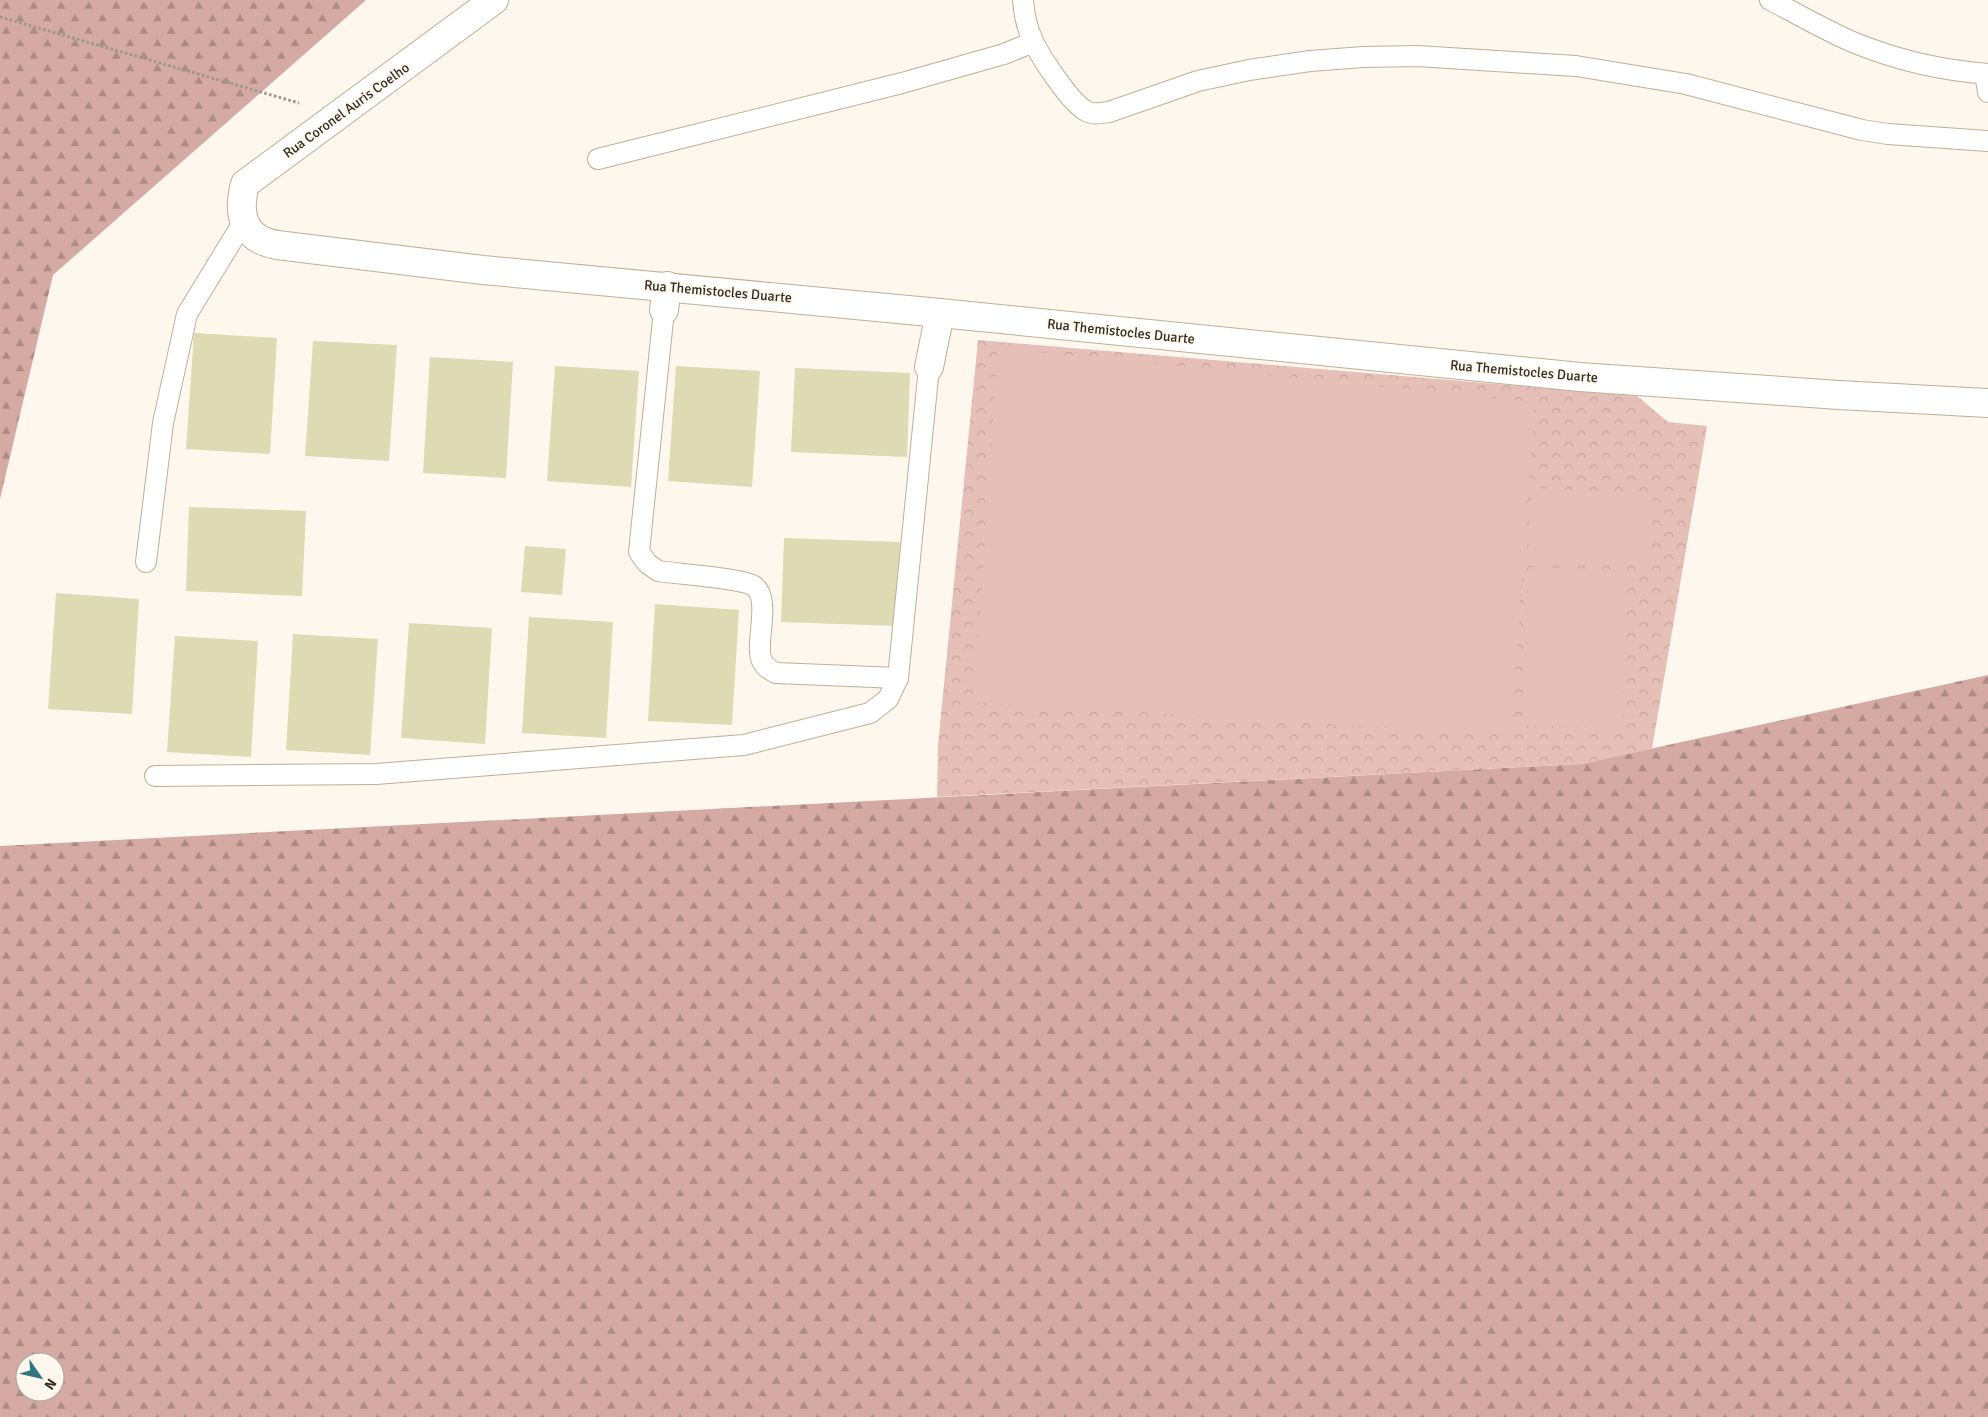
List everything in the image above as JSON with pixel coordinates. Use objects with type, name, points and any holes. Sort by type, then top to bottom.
[{"type":"street","name":"Rua Coronel Auris Coelho","points":[[251,230],[240,212],[245,184],[494,0]]},
{"type":"street","name":"Rua Themistocles Duarte","points":[[251,230],[266,243],[277,245],[483,270],[665,298],[940,312],[1580,377],[1988,403]]},
{"type":"street","points":[[929,367],[940,312]]},
{"type":"lane","points":[[1023,0],[1026,20],[1033,42],[1067,93],[1087,112],[1096,114],[1109,112],[1198,81],[1249,70],[1310,61],[1363,57],[1417,56],[1576,66],[1686,84],[1862,130],[1888,134],[1988,141]]},
{"type":"lane","points":[[1770,0],[1854,43],[1895,58],[1987,80]]},
{"type":"lane","points":[[598,159],[902,83],[1004,54],[1033,42]]},
{"type":"lane","points":[[146,562],[163,423],[187,314],[251,230]]},
{"type":"lane","points":[[665,298],[639,552],[646,564],[658,571],[741,581],[755,587],[762,599],[761,660],[767,669],[776,673],[898,678]]},
{"type":"lane","points":[[155,776],[376,774],[744,745],[870,713],[888,699],[898,678],[929,367]]},
{"type":"path","points":[[0,17],[340,115]]},
{"type":"green space","points":[[0,0],[366,0],[53,275],[0,499]]},
{"type":"green space","points":[[978,340],[1637,396],[1668,422],[1707,426],[1652,749],[1581,764],[937,797],[938,745]]},
{"type":"green space","points":[[998,348],[1534,402],[1511,735],[974,702]]},
{"type":"green space","points":[[1532,488],[1653,493],[1650,565],[1528,560]]},
{"type":"green space","points":[[1529,567],[1627,570],[1621,728],[1523,725]]},
{"type":"green space","points":[[1988,675],[1988,1417],[0,1417],[0,846],[1581,764]]},
{"type":"building","points":[[194,333],[277,338],[270,454],[186,449]]},
{"type":"building","points":[[313,341],[397,345],[389,461],[305,456]]},
{"type":"building","points":[[430,357],[513,362],[506,478],[423,473]]},
{"type":"building","points":[[555,366],[639,371],[631,487],[547,481]]},
{"type":"building","points":[[676,366],[760,371],[752,487],[668,481]]},
{"type":"building","points":[[795,368],[910,373],[907,457],[791,452]]},
{"type":"building","points":[[189,507],[306,511],[302,596],[186,591]]},
{"type":"building","points":[[784,538],[900,542],[896,626],[781,622]]},
{"type":"building","points":[[525,546],[566,549],[562,595],[521,592]]},
{"type":"building","points":[[56,593],[139,599],[132,714],[48,709]]},
{"type":"building","points":[[655,604],[739,610],[732,725],[648,721]]},
{"type":"building","points":[[529,617],[613,622],[606,738],[522,733]]},
{"type":"building","points":[[409,623],[492,628],[485,744],[401,738]]},
{"type":"building","points":[[293,634],[378,639],[370,755],[286,750]]},
{"type":"building","points":[[175,636],[258,641],[251,757],[167,752]]}]
